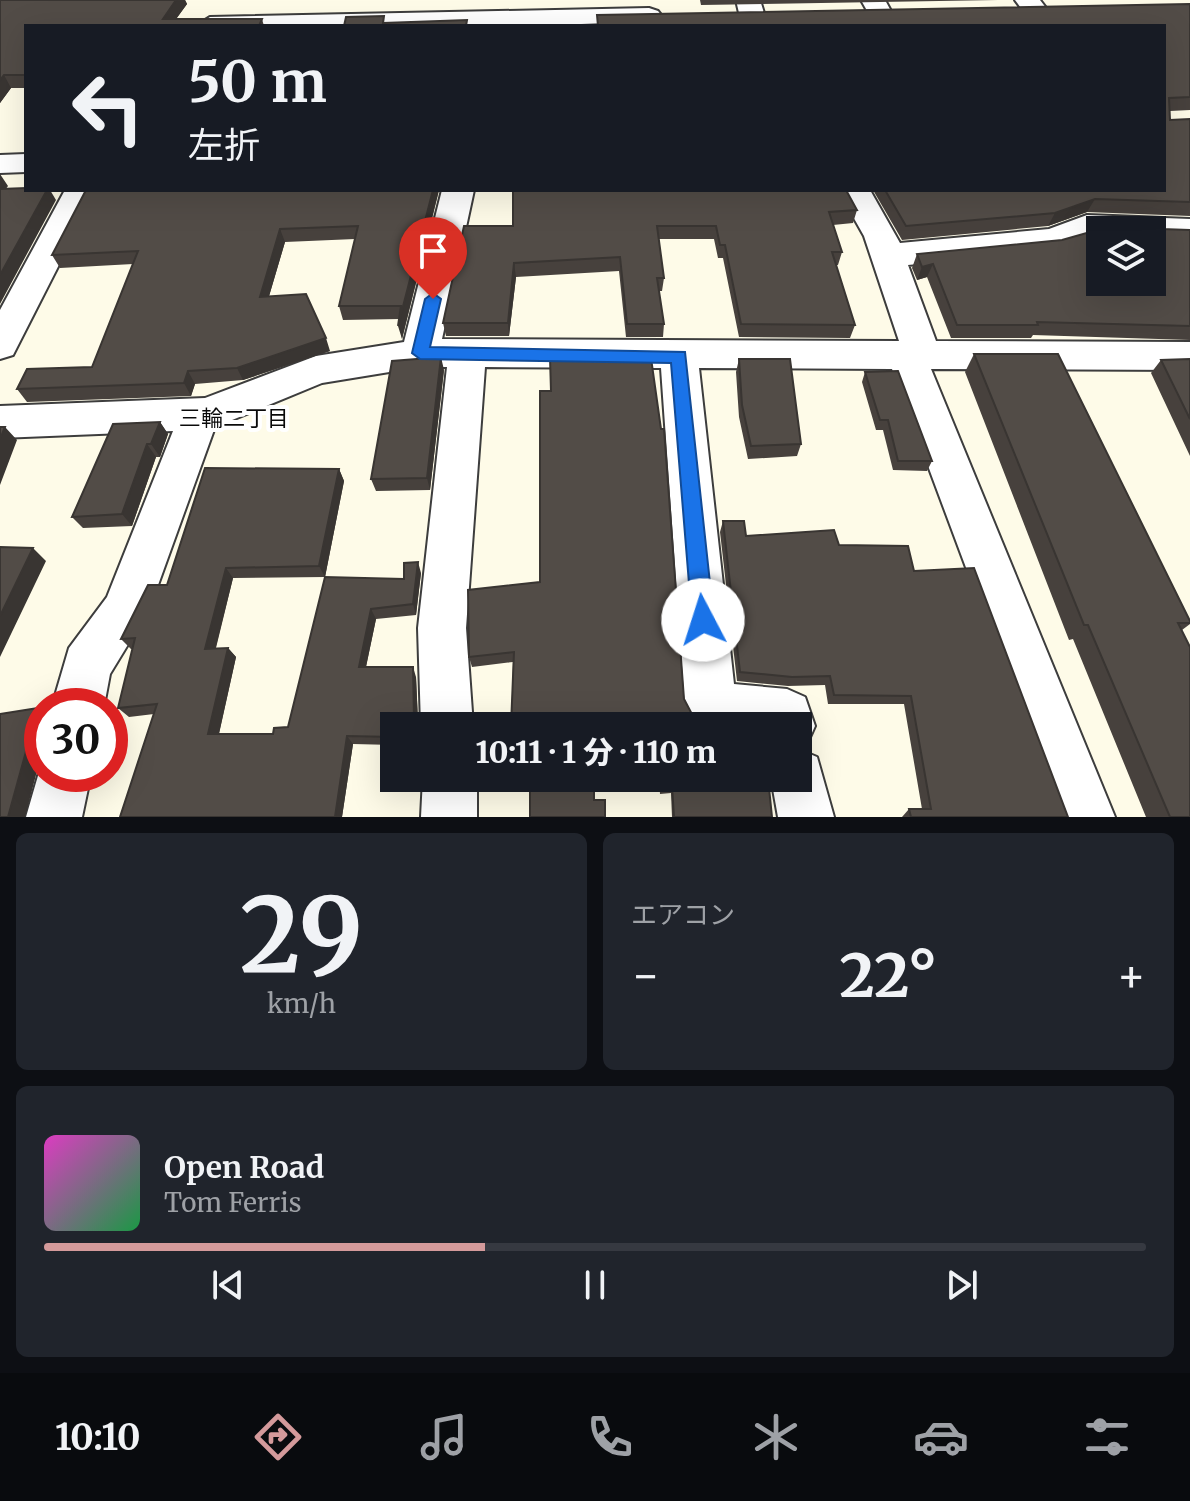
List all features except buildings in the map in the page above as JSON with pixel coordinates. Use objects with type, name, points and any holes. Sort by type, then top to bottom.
[{"type":"street","points":[[194,24],[210,0]]},
{"type":"street","points":[[848,12],[876,6],[911,11]]},
{"type":"street","points":[[1004,10],[1044,11]]},
{"type":"street","points":[[722,15],[785,14]]},
{"type":"street","points":[[247,24],[488,15],[675,16]]},
{"type":"street","points":[[0,164],[24,163]]},
{"type":"street","points":[[0,345],[80,192]]},
{"type":"street","points":[[420,353],[458,192]]},
{"type":"street","points":[[855,192],[881,236],[915,357],[1087,817]]},
{"type":"street","points":[[888,256],[1054,239],[1087,226],[1190,230]]},
{"type":"street","points":[[0,422],[200,414],[316,370],[420,353],[1190,356]]},
{"type":"street","points":[[446,712],[442,628],[467,355]]},
{"type":"street","points":[[679,356],[711,708],[754,712]]},
{"type":"street","points":[[82,688],[87,665],[125,610],[200,414]]},
{"type":"street","points":[[54,817],[60,792]]},
{"type":"street","points":[[449,817],[450,792]]},
{"type":"street","points":[[801,792],[806,817]]},
{"type":"district","name":"三輪二丁目","points":[[234,418]]},
{"type":"route","points":[[433,299],[420,353],[679,356],[703,620]]}]
